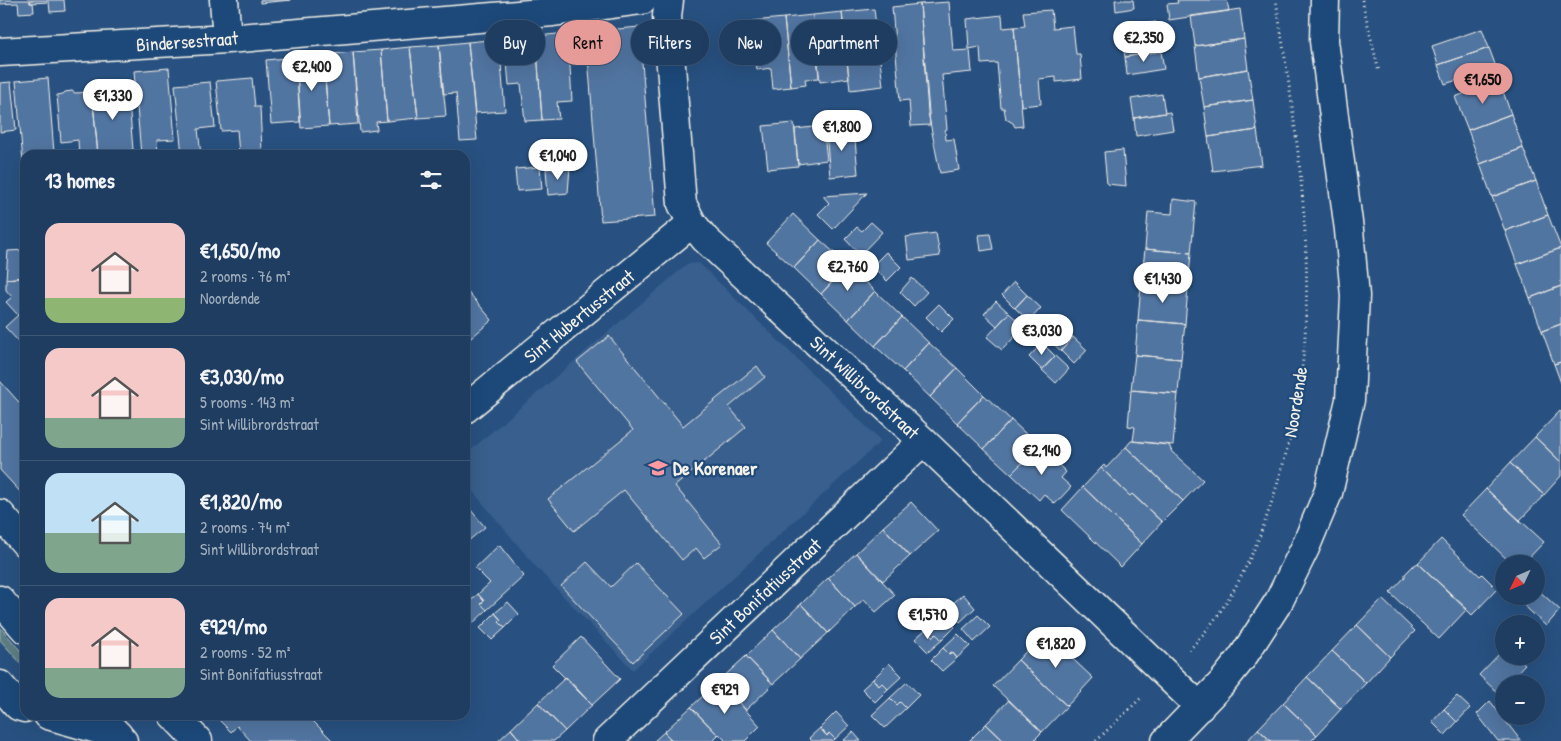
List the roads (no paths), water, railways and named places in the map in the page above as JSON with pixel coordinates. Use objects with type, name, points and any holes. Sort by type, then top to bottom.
[{"type":"street","points":[[224,0],[227,39]]},
{"type":"street","name":"Bindersestraat","points":[[0,52],[227,39],[553,12],[642,0]]},
{"type":"street","name":"Sint Willibrordstraat","points":[[669,0],[668,16],[682,204],[692,223],[705,239],[923,441],[1200,707]]},
{"type":"street","points":[[1166,741],[1222,683],[1242,658],[1280,601],[1328,494],[1350,400],[1355,296],[1349,230],[1324,40],[1325,0]]},
{"type":"street","name":"Sint Hubertusstraat","points":[[470,406],[692,223]]},
{"type":"street","name":"Sint Bonifatiusstraat","points":[[607,741],[923,441]]},
{"type":"street","points":[[0,514],[20,537]]},
{"type":"street","points":[[0,600],[20,623]]},
{"type":"street","points":[[0,685],[20,707]]},
{"type":"street","points":[[64,720],[120,738]]},
{"type":"street","points":[[104,720],[120,738]]},
{"type":"street","points":[[178,720],[198,741]]},
{"type":"place","name":"De Korenaer","points":[[658,468]]}]
